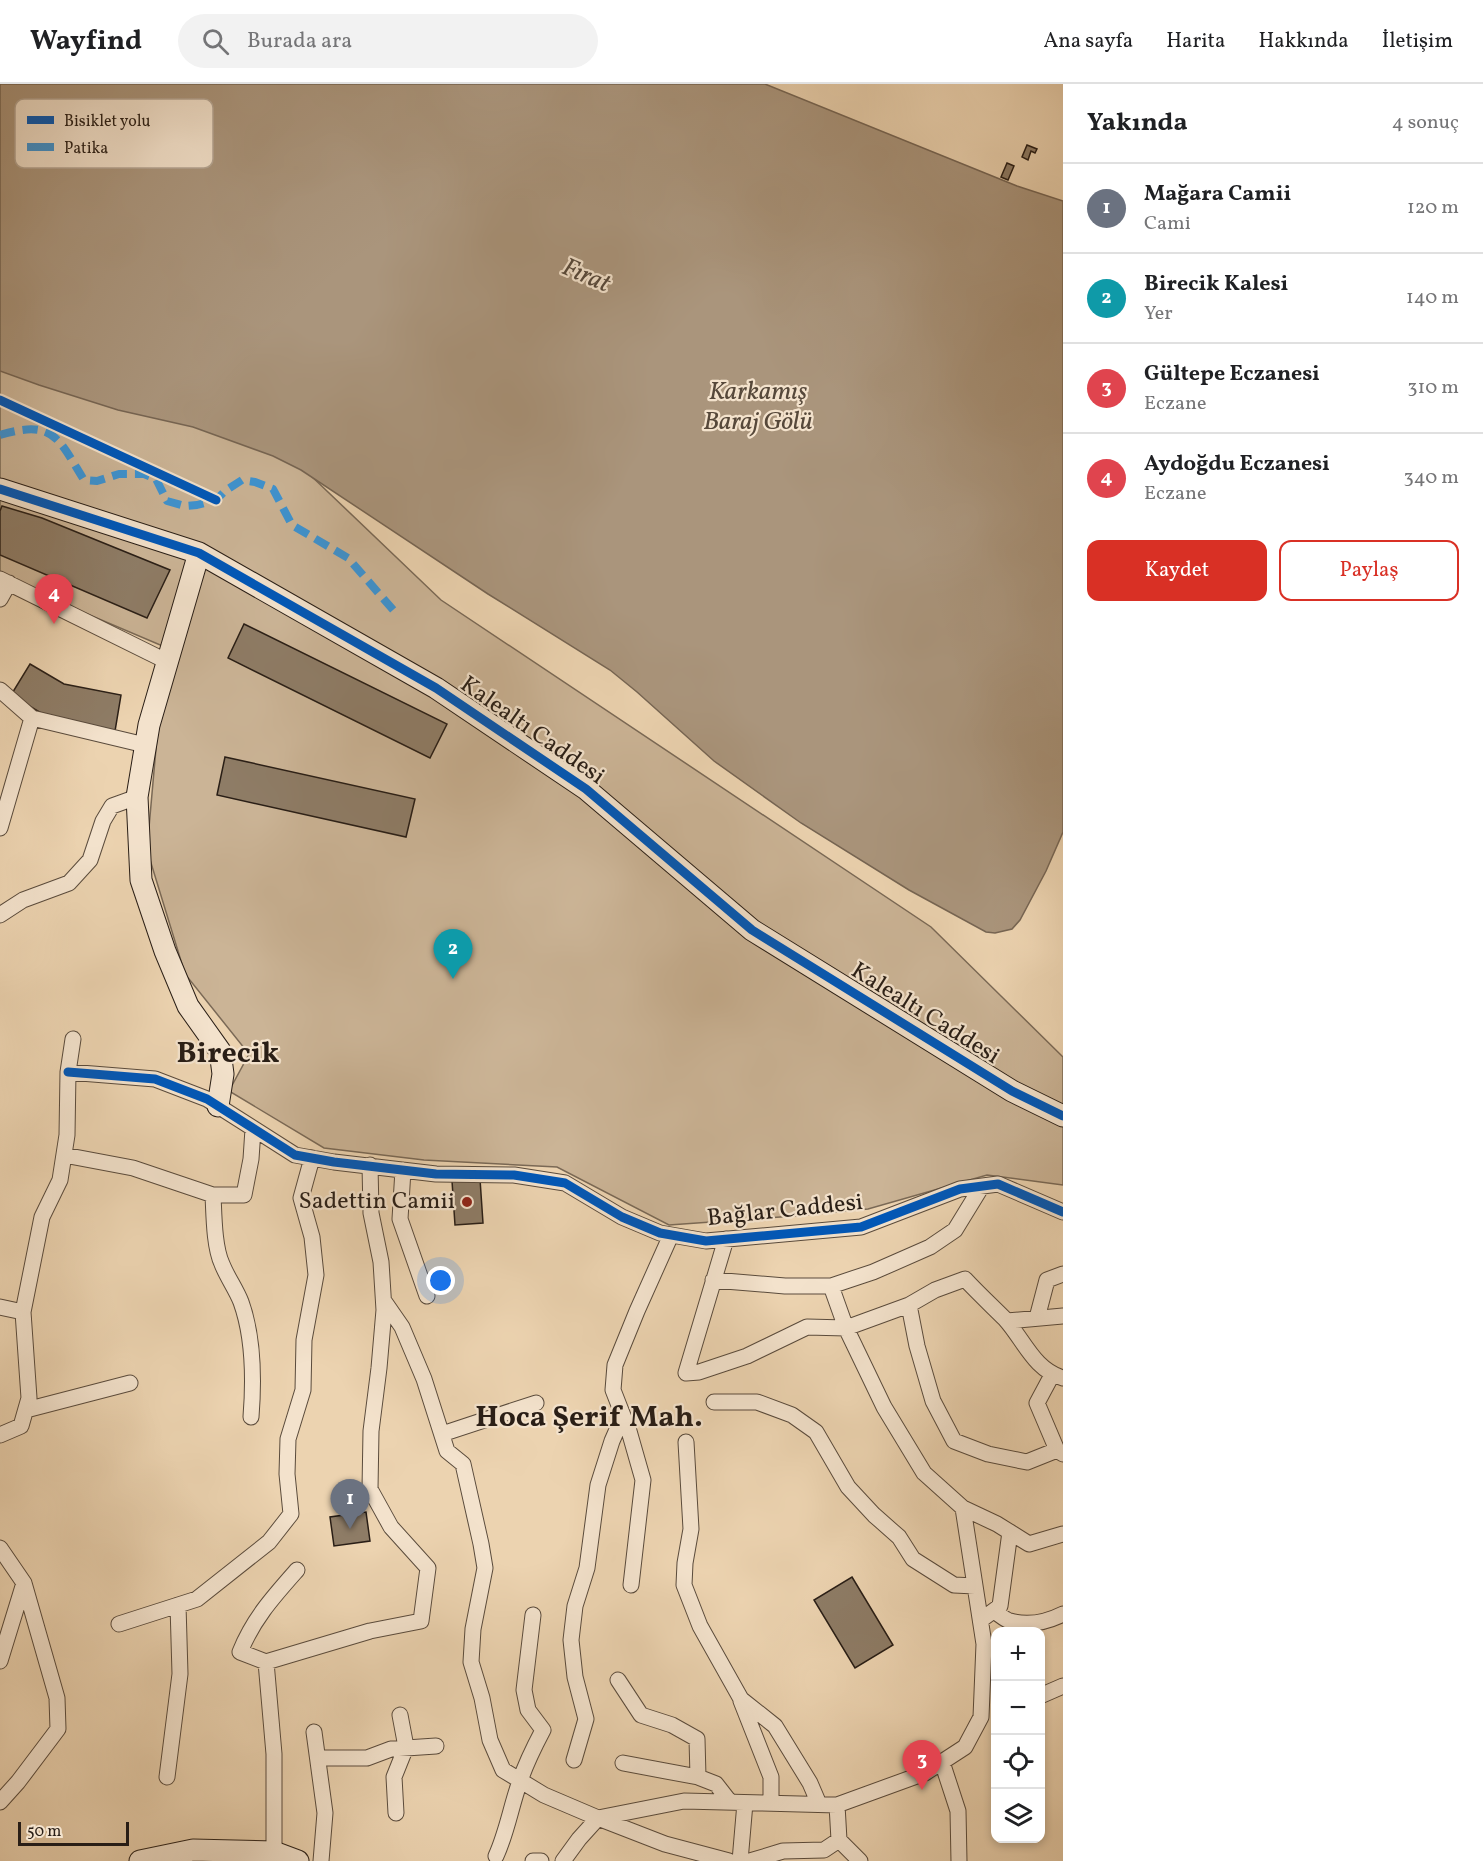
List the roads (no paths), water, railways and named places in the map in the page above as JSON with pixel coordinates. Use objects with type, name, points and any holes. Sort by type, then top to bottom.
[{"type":"street","name":"Kalealtı Caddesi","points":[[0,489],[199,553],[436,688],[586,789],[752,930],[1012,1091],[1063,1116]]},
{"type":"street","points":[[199,553],[149,725],[138,797],[141,880],[165,951],[188,1006],[220,1051],[223,1074],[218,1106]]},
{"type":"street","points":[[0,599],[4,581],[166,661]]},
{"type":"street","points":[[0,690],[32,718],[146,744]]},
{"type":"street","points":[[0,828],[32,718]]},
{"type":"street","points":[[0,915],[23,900],[69,882],[90,860],[103,821],[112,806],[138,797]]},
{"type":"street","points":[[0,1435],[21,1426],[29,1398],[23,1312],[42,1217],[60,1180],[67,1135],[68,1072],[73,1039]]},
{"type":"street","name":"Bağlar Caddesi","points":[[68,1072],[155,1079],[207,1099],[296,1155],[436,1174],[514,1175],[565,1183],[622,1217],[660,1233],[706,1241],[861,1227],[960,1189],[998,1184],[1063,1212]]},
{"type":"street","points":[[64,1155],[133,1168],[213,1195],[244,1195],[251,1159],[253,1129]]},
{"type":"street","points":[[119,1624],[197,1599],[269,1542],[291,1514],[286,1474],[288,1439],[303,1390],[304,1340],[316,1275],[312,1237],[301,1198],[312,1158]]},
{"type":"street","points":[[297,1570],[261,1611],[248,1632],[240,1652],[266,1662],[370,1631],[421,1621],[428,1568],[391,1527],[370,1489],[371,1431],[384,1301],[381,1262],[371,1214],[370,1166]]},
{"type":"street","points":[[403,1170],[400,1219],[427,1296]]},
{"type":"street","points":[[713,1280],[785,1286],[831,1286],[873,1272],[930,1247],[955,1230],[982,1186]]},
{"type":"street","points":[[213,1195],[221,1262],[241,1301],[250,1338],[254,1386],[251,1417]]},
{"type":"street","points":[[631,1586],[644,1480],[613,1390],[615,1365],[636,1311],[671,1235]]},
{"type":"street","points":[[726,1239],[686,1372],[699,1372],[747,1356],[807,1327],[846,1328],[909,1305],[935,1290],[965,1279],[1007,1321],[1033,1358],[1057,1377],[1037,1403],[1060,1452],[1027,1462],[988,1454],[954,1441],[933,1401],[917,1346],[909,1305]]},
{"type":"street","points":[[1037,1318],[1047,1280],[1063,1274]]},
{"type":"street","points":[[831,1286],[846,1328],[884,1407],[924,1473],[963,1508],[1029,1544],[1063,1534]]},
{"type":"street","points":[[384,1301],[402,1327],[424,1379],[447,1451],[463,1464],[481,1544],[484,1568],[473,1629],[471,1662],[482,1698],[490,1740],[503,1770],[519,1782],[544,1795],[598,1818],[665,1844],[729,1861]]},
{"type":"street","points":[[0,1307],[23,1312]]},
{"type":"street","points":[[1007,1321],[1063,1316]]},
{"type":"street","points":[[26,1410],[130,1383]]},
{"type":"street","points":[[714,1402],[757,1402],[792,1414],[816,1432],[848,1487],[899,1537],[913,1559],[954,1585],[975,1586]]},
{"type":"street","points":[[442,1434],[536,1403]]},
{"type":"street","points":[[574,1760],[586,1719],[575,1677],[571,1640],[575,1606],[587,1568],[597,1485],[623,1416]]},
{"type":"street","points":[[686,1442],[690,1529],[684,1585],[700,1626],[741,1699],[771,1777],[771,1803]]},
{"type":"street","points":[[563,1861],[598,1818],[684,1801],[837,1804],[924,1773],[965,1747],[988,1716],[984,1644],[963,1508]]},
{"type":"street","points":[[981,1620],[1000,1606],[1010,1532]]},
{"type":"street","points":[[0,1548],[24,1583],[57,1698],[58,1729],[0,1802]]},
{"type":"street","points":[[0,1661],[24,1583]]},
{"type":"street","points":[[167,1777],[180,1674],[178,1605]]},
{"type":"street","points":[[994,1611],[1009,1621],[1033,1623],[1051,1620],[1063,1614]]},
{"type":"street","points":[[496,1856],[505,1837],[519,1782],[530,1753],[543,1730],[528,1710],[524,1690],[533,1615]]},
{"type":"street","points":[[266,1662],[274,1754],[274,1852]]},
{"type":"street","points":[[618,1680],[641,1715],[672,1725],[697,1739],[698,1777]]},
{"type":"street","points":[[1045,1694],[1063,1686]]},
{"type":"street","points":[[741,1699],[775,1726],[810,1783],[819,1804]]},
{"type":"street","points":[[396,1813],[394,1777],[406,1747],[400,1715]]},
{"type":"street","points":[[314,1732],[326,1813],[321,1861]]},
{"type":"street","points":[[319,1758],[367,1758],[391,1749],[436,1746]]},
{"type":"street","points":[[942,1762],[958,1811],[959,1861]]},
{"type":"street","points":[[623,1763],[698,1777],[716,1784],[737,1802],[740,1861]]},
{"type":"street","points":[[837,1804],[838,1840],[860,1861]]},
{"type":"street","points":[[750,1861],[783,1851],[824,1850],[838,1840]]},
{"type":"street","points":[[140,1861],[193,1850],[274,1852],[298,1861]]},
{"type":"street","points":[[533,1861],[541,1861]]},
{"type":"water","name":"Karkamış Baraj Gölü","points":[[0,84],[765,84],[1017,186],[1063,201],[1063,832],[1046,871],[1020,920],[1012,929],[995,933],[986,932],[909,890],[801,823],[714,761],[610,670],[488,594],[301,470],[273,456],[193,427],[118,410],[0,371]]},
{"type":"place","name":"Aydoğdu Eczanesi","points":[[54,624]]},
{"type":"place","name":"Birecik Kalesi","points":[[453,979]]},
{"type":"place","name":"Sadettin Camii","points":[[467,1202]]},
{"type":"place","name":"Mağara Camii","points":[[350,1529]]},
{"type":"place","name":"Gültepe Eczanesi","points":[[922,1790]]},
{"type":"district","name":"Birecik","points":[[228,1054]]},
{"type":"district","name":"Hoca Şerif Mah.","points":[[589,1418]]},
{"type":"water label","name":"Fırat","points":[[586,276]]}]
